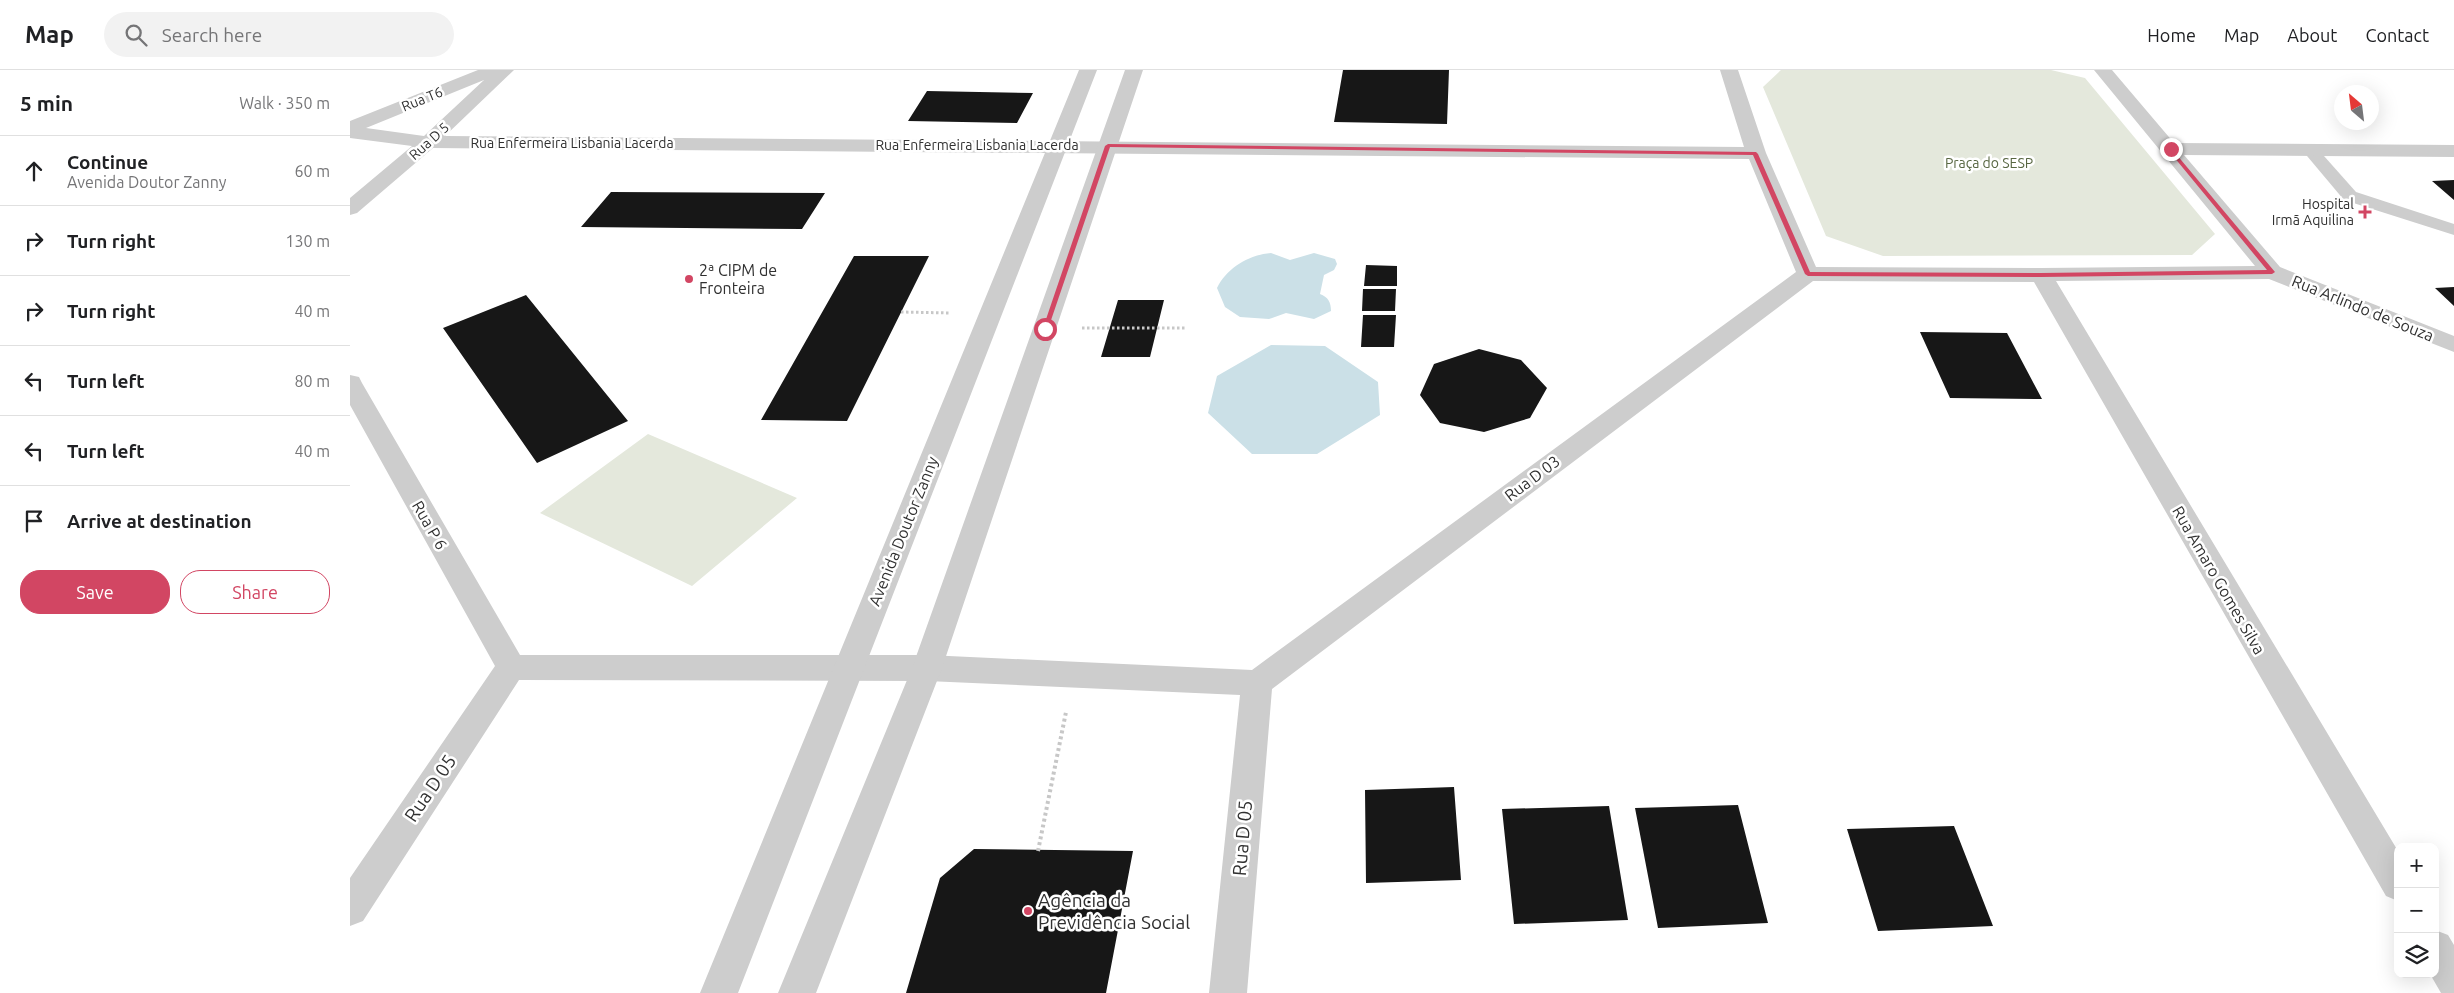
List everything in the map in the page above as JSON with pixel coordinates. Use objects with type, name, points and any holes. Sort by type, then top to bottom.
[{"type":"street","name":"Rua T6","points":[[350,130],[493,70]]},
{"type":"street","name":"Rua D 5","points":[[350,209],[428,142],[505,70]]},
{"type":"street","name":"Avenida Doutor Zanny","points":[[719,993],[1088,70]]},
{"type":"street","points":[[797,993],[927,668],[1134,70]]},
{"type":"street","points":[[1729,70],[1756,154],[1808,274],[2041,275],[2272,272]]},
{"type":"street","points":[[2104,70],[2272,272]]},
{"type":"street","name":"Rua Enfermeira Lisbania Lacerda","points":[[350,130],[428,142],[1058,145],[1756,154]]},
{"type":"street","points":[[2171,149],[2454,151]]},
{"type":"street","name":"Rua Arlindo de Souza","points":[[2272,272],[2454,345]]},
{"type":"street","name":"Rua D 03","points":[[1257,683],[1808,274]]},
{"type":"street","name":"Rua Amaro Gomes Silva","points":[[2041,275],[2394,877]]},
{"type":"street","name":"Rua P 6","points":[[350,382],[511,667]]},
{"type":"street","points":[[511,667],[927,668],[1257,683]]},
{"type":"street","name":"Rua D 05","points":[[350,909],[511,667]]},
{"type":"street","name":"Rua D 05","points":[[1228,993],[1257,683]]},
{"type":"street","points":[[2439,955],[2454,980]]},
{"type":"lane","points":[[2310,150],[2350,196],[2454,230]]},
{"type":"lane","points":[[2411,217],[2454,215]]},
{"type":"path","points":[[901,312],[990,313]]},
{"type":"path","points":[[1045,329],[1187,328]]},
{"type":"path","points":[[1038,851],[1075,675]]},
{"type":"green space","name":"Praça do SESP","points":[[1781,70],[2051,70],[2085,78],[2215,234],[2192,255],[1883,256],[1826,236],[1763,87]]},
{"type":"green space","points":[[648,434],[797,498],[692,586],[540,513]]},
{"type":"water","points":[[1271,253],[1290,260],[1314,253],[1335,259],[1337,264],[1334,270],[1324,275],[1320,294],[1328,300],[1331,311],[1314,319],[1286,313],[1269,319],[1240,317],[1225,307],[1217,288],[1226,274],[1254,256]]},
{"type":"water","points":[[1271,345],[1325,346],[1378,382],[1380,415],[1317,454],[1252,454],[1208,413],[1217,376]]},
{"type":"building","points":[[1343,70],[1449,70],[1447,124],[1334,122]]},
{"type":"building","points":[[927,91],[1033,93],[1017,123],[908,121]]},
{"type":"building","points":[[2454,180],[2454,200],[2432,181]]},
{"type":"building","points":[[611,192],[825,193],[802,229],[581,227]]},
{"type":"building","points":[[854,256],[929,256],[847,421],[761,420]]},
{"type":"building","points":[[1366,265],[1397,266],[1397,286],[1364,286]]},
{"type":"building","points":[[2454,287],[2454,306],[2435,288]]},
{"type":"building","points":[[1363,289],[1396,289],[1395,311],[1362,311]]},
{"type":"building","points":[[526,295],[628,421],[537,463],[443,328]]},
{"type":"building","points":[[1118,300],[1164,300],[1150,357],[1101,357]]},
{"type":"building","points":[[1363,315],[1396,315],[1394,347],[1361,347]]},
{"type":"building","points":[[1920,332],[2007,333],[2042,399],[1950,398]]},
{"type":"building","points":[[1479,349],[1521,360],[1547,388],[1530,418],[1484,432],[1440,423],[1420,395],[1434,364]]},
{"type":"building","points":[[1454,787],[1461,880],[1366,883],[1365,790]]},
{"type":"building","points":[[1738,805],[1768,923],[1658,928],[1635,808]]},
{"type":"building","points":[[1609,806],[1628,920],[1514,924],[1502,809]]},
{"type":"building","points":[[1954,826],[1993,926],[1878,931],[1847,829]]},
{"type":"building","points":[[974,849],[1133,851],[1106,993],[906,993],[940,878]]},
{"type":"place","name":"Hospital Irmã Aquilina","points":[[2365,212]]},
{"type":"place","name":"2ª CIPM de Fronteira","points":[[689,279]]},
{"type":"place","name":"Agência da Previdência Social","points":[[1028,911]]},
{"type":"route","points":[[1045,329],[1108,146],[1756,154],[1808,274],[2041,275],[2272,272],[2171,149]]}]
